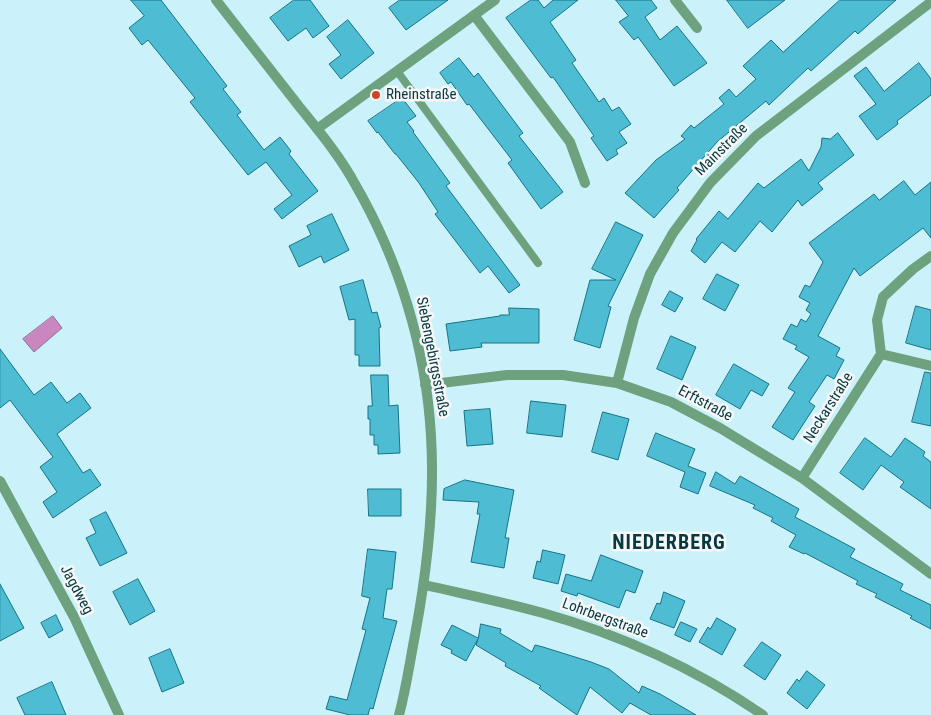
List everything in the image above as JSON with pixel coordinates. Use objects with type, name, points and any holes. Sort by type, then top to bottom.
[{"type":"street","name":"Siebengebirgsstraße","points":[[216,0],[317,129],[354,182],[378,226],[398,272],[414,329],[425,385],[431,436],[432,478],[425,585],[399,715]]},
{"type":"street","points":[[317,129],[495,0]]},
{"type":"street","points":[[675,0],[696,28]]},
{"type":"street","name":"Mainstraße","points":[[617,382],[634,318],[650,274],[672,232],[710,182],[756,136],[931,2]]},
{"type":"street","points":[[474,15],[570,142],[585,184]]},
{"type":"street","points":[[931,256],[913,269],[883,297],[877,320],[881,354],[931,366]]},
{"type":"street","name":"Neckarstraße","points":[[802,478],[881,354]]},
{"type":"street","name":"Erftstraße","points":[[425,385],[507,375],[563,376],[617,382],[671,402],[720,428],[802,478],[931,574]]},
{"type":"street","name":"Jagdweg","points":[[0,482],[74,617],[119,715]]},
{"type":"street","name":"Lohrbergstraße","points":[[425,585],[543,613],[602,633],[656,654],[727,691],[762,715]]},
{"type":"lane","points":[[397,71],[538,263]]},
{"type":"shaded area","points":[[53,316],[62,328],[34,352],[23,339]]},
{"type":"building","points":[[131,0],[161,0],[227,86],[223,89],[241,112],[237,115],[264,150],[280,137],[291,151],[289,154],[318,191],[282,219],[274,209],[292,195],[266,162],[248,175],[190,102],[195,98],[148,40],[142,45],[129,28],[144,16]]},
{"type":"building","points":[[294,0],[310,0],[329,26],[313,38],[306,28],[288,41],[270,18]]},
{"type":"building","points":[[400,0],[448,0],[406,30],[389,8]]},
{"type":"building","points":[[531,0],[538,0],[544,8],[553,0],[578,0],[550,22],[576,60],[572,63],[599,102],[604,98],[612,111],[619,107],[631,124],[619,132],[627,143],[616,150],[618,154],[607,161],[591,138],[594,136],[553,77],[551,78],[506,18]]},
{"type":"building","points":[[616,0],[651,0],[657,8],[645,17],[660,40],[677,26],[707,63],[674,86],[638,37],[634,40],[619,22],[628,16]]},
{"type":"building","points":[[727,0],[785,0],[748,28]]},
{"type":"building","points":[[840,0],[896,0],[858,34],[855,31],[811,71],[808,68],[769,105],[766,101],[717,142],[654,218],[625,193],[656,160],[685,139],[681,136],[691,125],[694,128],[724,104],[719,98],[729,89],[736,97],[756,79],[743,66],[771,40],[783,52]]},
{"type":"building","points":[[348,20],[374,53],[341,79],[329,64],[341,55],[327,37]]},
{"type":"building","points":[[459,58],[474,77],[478,73],[523,133],[519,136],[563,192],[541,209],[508,163],[512,160],[469,104],[467,105],[451,82],[448,84],[440,73]]},
{"type":"building","points":[[919,63],[931,79],[931,95],[897,121],[898,124],[877,140],[859,116],[876,104],[854,76],[866,67],[884,91]]},
{"type":"building","points":[[402,98],[416,116],[407,122],[450,183],[446,186],[520,285],[509,293],[488,266],[480,273],[435,214],[438,212],[419,183],[368,121]]},
{"type":"building","points":[[838,133],[854,155],[818,183],[823,189],[802,206],[798,200],[772,232],[760,221],[735,252],[722,242],[705,263],[691,251],[696,239],[719,211],[728,219],[758,183],[764,188],[801,159],[809,171],[821,147],[822,138],[830,139]]},
{"type":"building","points":[[904,181],[915,195],[931,182],[931,238],[923,228],[860,276],[854,268],[818,336],[840,348],[836,356],[844,360],[834,379],[827,375],[809,402],[815,406],[793,440],[772,427],[795,392],[788,388],[809,357],[795,349],[797,346],[783,339],[791,324],[797,327],[801,319],[806,322],[811,314],[806,310],[810,303],[799,297],[805,285],[810,287],[823,262],[809,243],[874,194],[879,200]]},
{"type":"building","points":[[332,214],[349,250],[324,263],[321,256],[299,267],[289,246],[311,235],[307,226]]},
{"type":"building","points":[[616,222],[643,235],[608,306],[611,307],[600,348],[574,340],[590,280],[616,280],[592,269]]},
{"type":"building","points":[[717,274],[739,285],[725,311],[703,299]]},
{"type":"building","points":[[363,280],[372,313],[377,312],[381,327],[379,328],[380,366],[359,366],[359,355],[355,355],[355,319],[349,320],[340,287]]},
{"type":"building","points":[[670,291],[683,298],[675,312],[662,305]]},
{"type":"building","points":[[916,306],[931,310],[931,350],[906,343]]},
{"type":"building","points":[[509,308],[539,309],[539,343],[481,343],[482,347],[450,351],[446,324],[509,315]]},
{"type":"building","points":[[671,336],[696,347],[682,380],[657,369]]},
{"type":"building","points":[[0,349],[34,395],[51,382],[67,403],[80,393],[91,408],[57,434],[83,473],[90,469],[101,485],[53,518],[43,502],[57,492],[40,467],[53,457],[10,400],[0,408]]},
{"type":"building","points":[[734,364],[769,384],[762,396],[751,390],[740,409],[716,395]]},
{"type":"building","points":[[925,372],[931,373],[931,426],[912,422]]},
{"type":"building","points":[[371,375],[388,375],[389,406],[398,405],[400,453],[378,454],[378,445],[374,445],[374,435],[370,435],[368,406],[372,406]]},
{"type":"building","points":[[531,401],[566,405],[562,437],[527,433]]},
{"type":"building","points":[[490,409],[493,444],[467,446],[464,411]]},
{"type":"building","points":[[603,412],[629,419],[618,460],[592,452]]},
{"type":"building","points":[[656,433],[695,449],[688,466],[706,473],[698,494],[680,487],[685,472],[647,456]]},
{"type":"building","points":[[865,438],[891,457],[905,438],[925,452],[923,456],[931,462],[931,509],[900,487],[904,482],[881,465],[863,490],[840,473]]},
{"type":"building","points":[[716,472],[735,484],[740,476],[799,509],[795,517],[855,549],[850,557],[903,584],[900,590],[931,605],[931,629],[910,618],[912,616],[875,597],[877,594],[856,584],[858,581],[805,553],[789,547],[796,535],[771,521],[773,518],[753,508],[755,505],[710,486]]},
{"type":"building","points":[[465,480],[514,490],[505,538],[509,538],[504,568],[471,562],[480,514],[477,514],[479,502],[443,500],[444,489]]},
{"type":"building","points":[[368,489],[401,489],[401,516],[369,516]]},
{"type":"building","points":[[106,512],[127,553],[100,566],[86,538],[96,533],[90,520]]},
{"type":"building","points":[[368,549],[396,552],[392,589],[387,589],[383,618],[397,621],[373,709],[370,708],[368,715],[350,715],[326,709],[330,696],[347,700],[366,630],[362,629],[370,598],[362,596]]},
{"type":"building","points":[[543,550],[565,555],[558,584],[533,578],[537,561],[540,562]]},
{"type":"building","points":[[601,555],[643,571],[635,593],[626,590],[619,608],[578,593],[577,596],[561,591],[566,574],[591,581]]},
{"type":"building","points":[[138,579],[155,611],[130,625],[113,592]]},
{"type":"building","points":[[0,584],[24,628],[0,641]]},
{"type":"building","points":[[664,592],[685,601],[674,628],[650,619],[657,603],[660,604]]},
{"type":"building","points":[[56,615],[63,630],[49,638],[41,623]]},
{"type":"building","points":[[717,618],[736,629],[722,655],[699,642],[708,627],[710,629]]},
{"type":"building","points":[[681,622],[697,629],[690,642],[675,635]]},
{"type":"building","points":[[481,624],[501,629],[500,633],[532,652],[535,645],[609,669],[639,693],[642,686],[696,715],[651,715],[630,703],[622,713],[590,687],[577,715],[539,688],[541,686],[505,666],[506,663],[476,645],[478,639],[466,661],[451,653],[452,650],[441,645],[452,625],[478,638]]},
{"type":"building","points":[[762,642],[781,655],[765,680],[744,666]]},
{"type":"building","points":[[170,649],[184,683],[162,692],[149,658]]},
{"type":"building","points":[[807,671],[825,685],[807,709],[787,693],[797,679],[799,681]]},
{"type":"building","points":[[52,682],[66,715],[25,715],[17,698]]},
{"type":"place","name":"Rheinstraße","points":[[376,95]]},
{"type":"district","name":"NIEDERBERG","points":[[669,544]]}]
